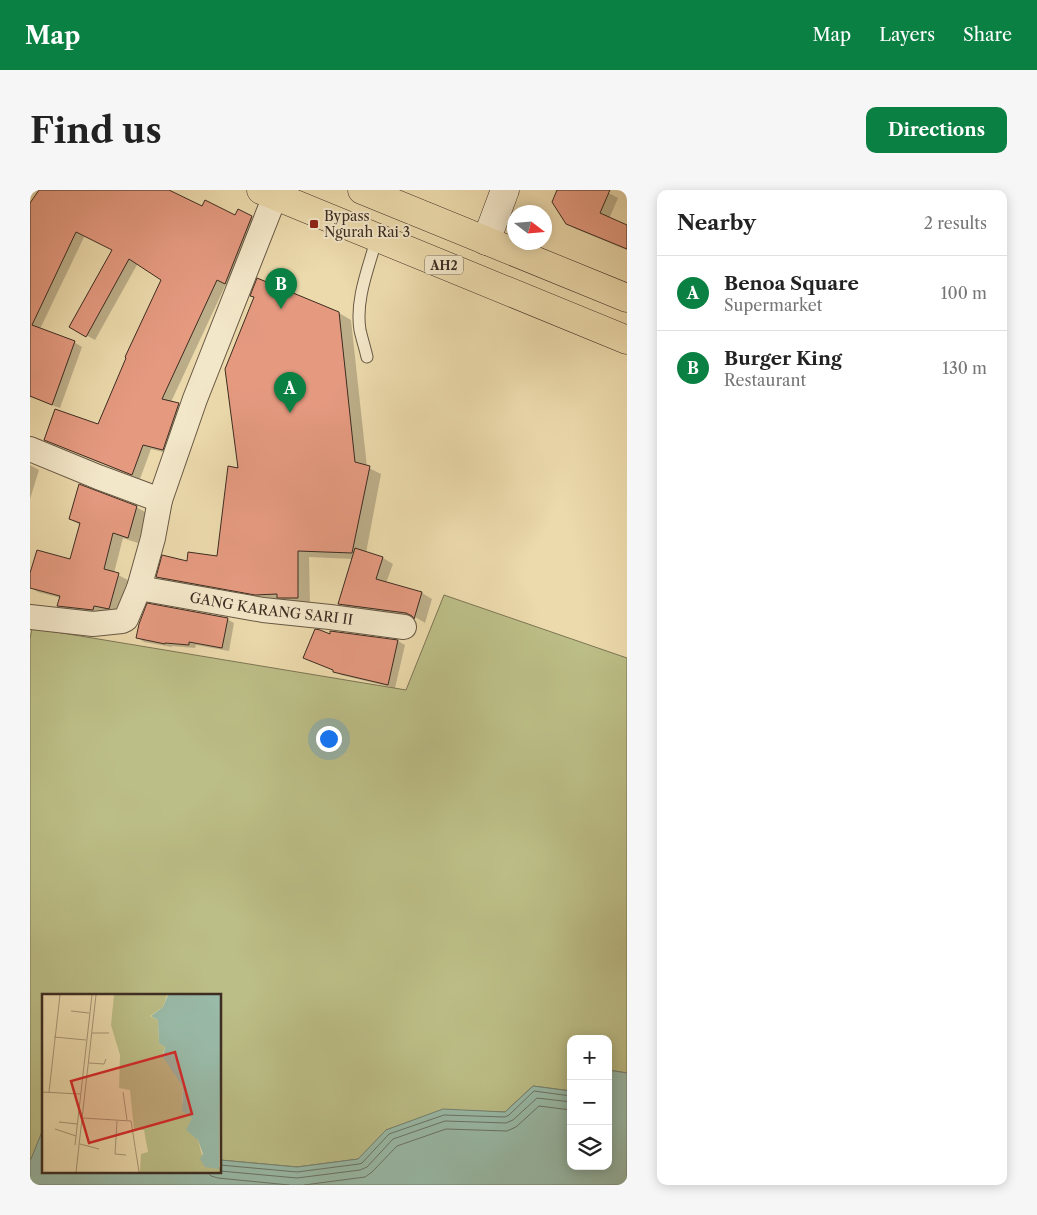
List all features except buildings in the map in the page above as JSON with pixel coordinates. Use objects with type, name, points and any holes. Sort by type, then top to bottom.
[{"type":"highway","points":[[362,190],[627,298]]},
{"type":"highway","name":"AH2","points":[[268,193],[627,340]]},
{"type":"highway","points":[[471,276],[486,241]]},
{"type":"street","points":[[486,241],[505,190]]},
{"type":"street","points":[[30,617],[93,624],[126,619],[139,588],[153,538],[160,500],[195,399],[214,352],[268,193]]},
{"type":"street","points":[[30,449],[160,500]]},
{"type":"street","name":"GANG KARANG SARI II","points":[[139,588],[262,610],[404,627]]},
{"type":"lane","points":[[367,357],[360,330],[359,317],[361,294],[377,238]]},
{"type":"green space","points":[[444,595],[627,658],[627,1073],[612,1071],[612,1035],[567,1035],[567,1090],[533,1086],[505,1112],[443,1110],[386,1130],[359,1159],[297,1167],[221,1160],[221,994],[42,994],[42,1132],[30,1160],[30,639],[32,628],[406,690]]},
{"type":"water","points":[[612,1071],[627,1073],[627,1185],[30,1185],[30,1160],[42,1132],[42,1172],[221,1172],[221,1160],[297,1167],[358,1159],[386,1130],[443,1109],[505,1112],[533,1086],[567,1090],[567,1170],[612,1170]]},
{"type":"place","name":"Bypass Ngurah Rai 3","points":[[314,224]]},
{"type":"place","name":"Burger King","points":[[281,309]]},
{"type":"place","name":"Benoa Square","points":[[290,413]]}]
